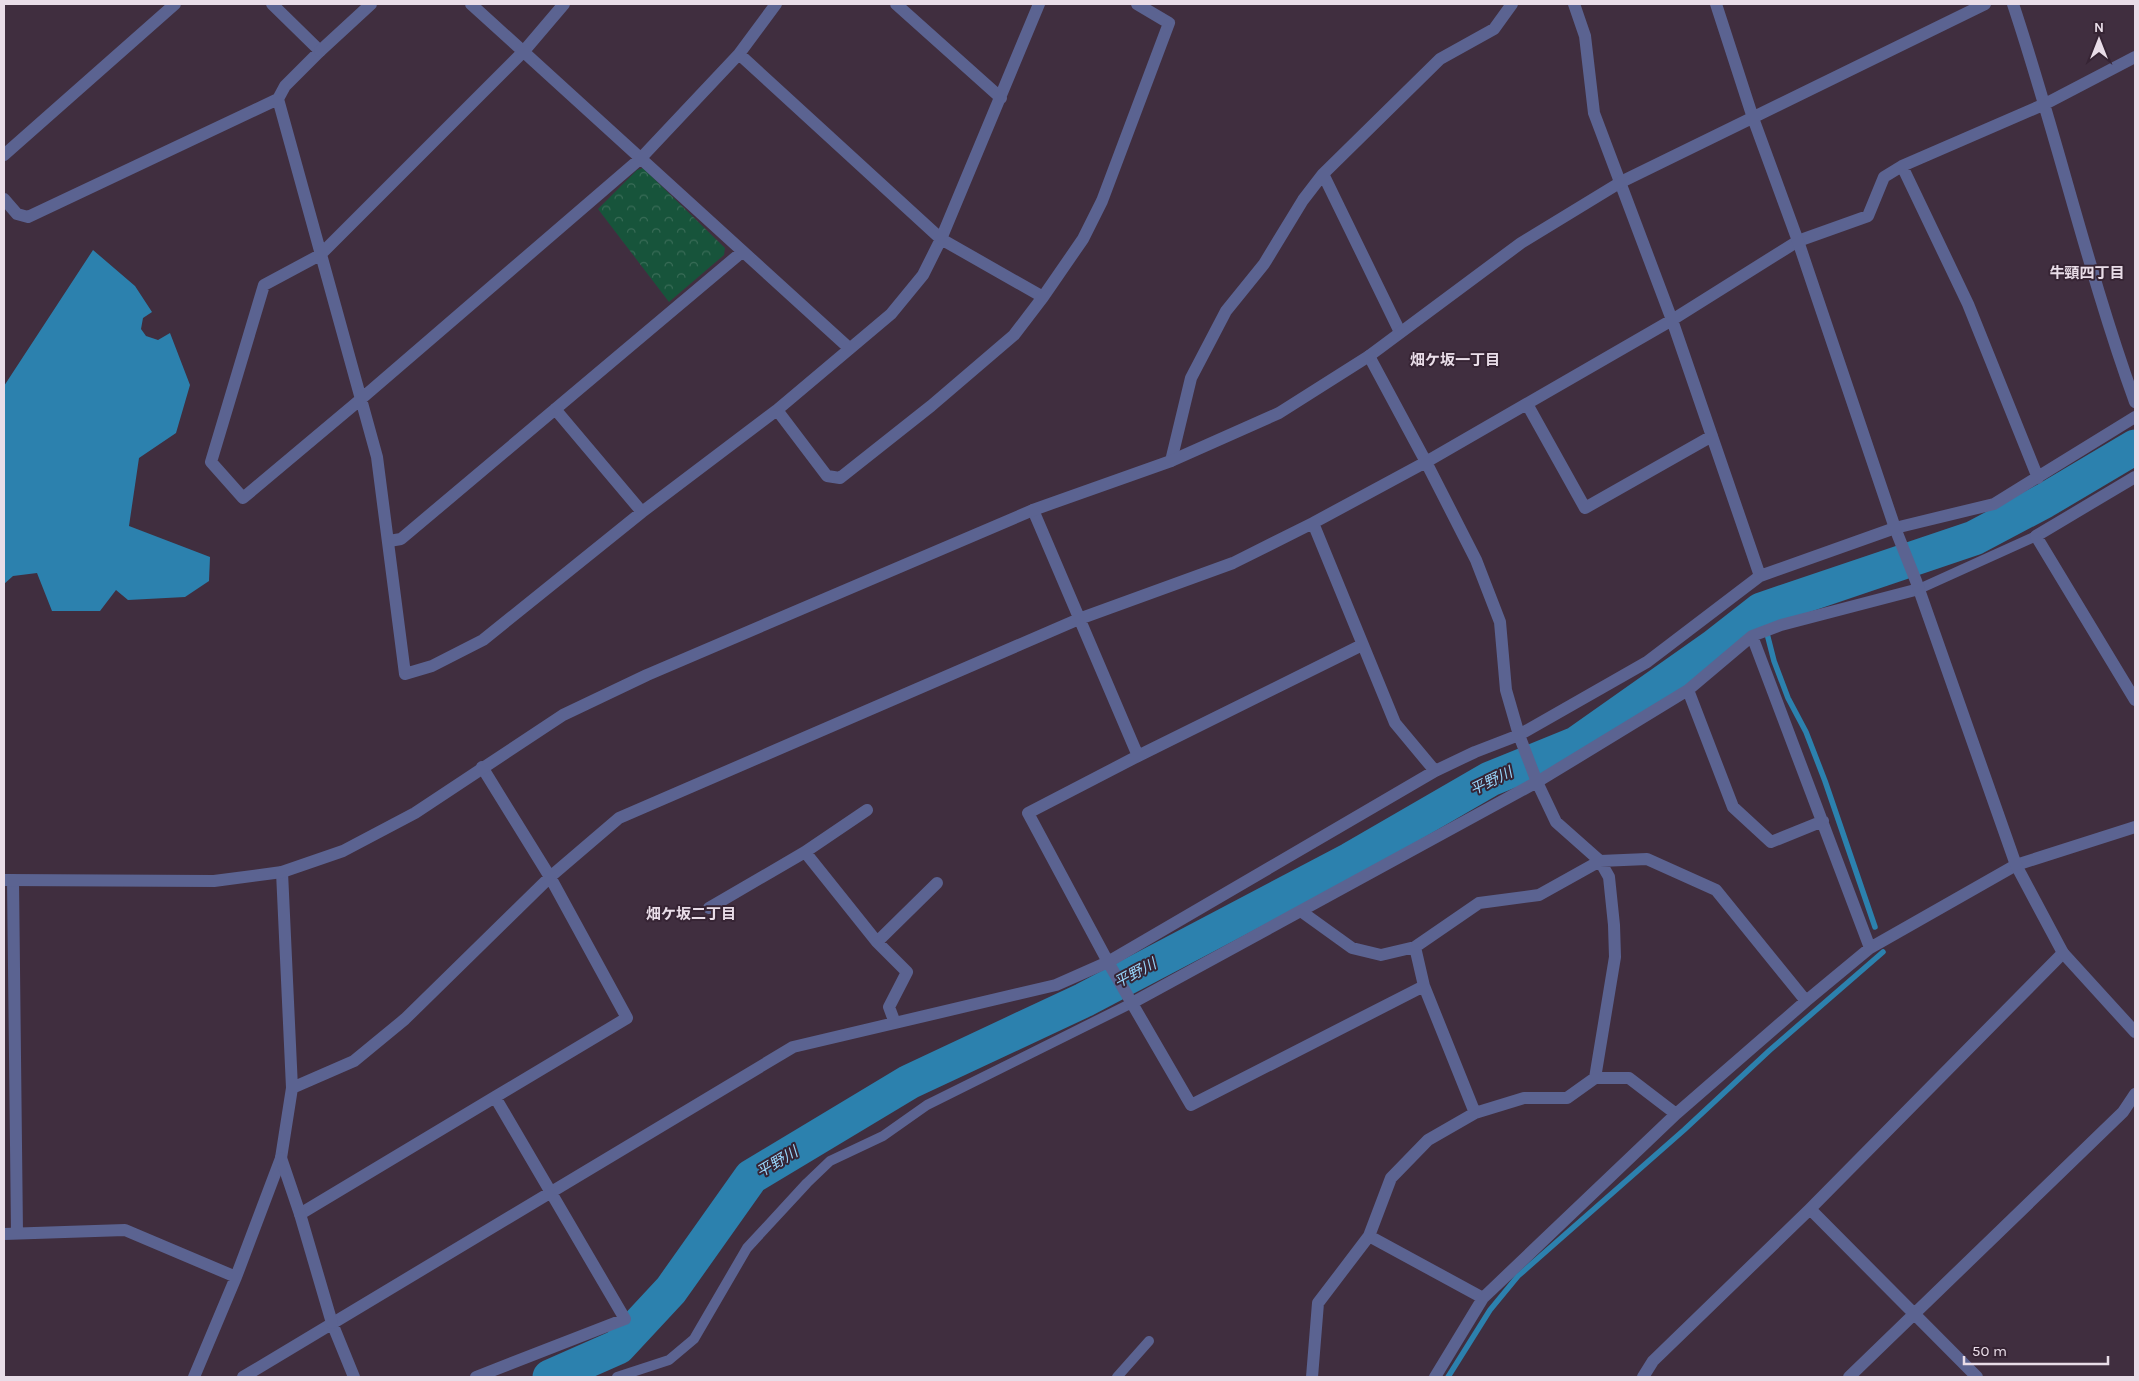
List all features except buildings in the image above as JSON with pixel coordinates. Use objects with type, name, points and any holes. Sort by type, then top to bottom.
[{"type":"street","points":[[4,155],[175,4]]},
{"type":"street","points":[[272,4],[320,51]]},
{"type":"street","points":[[4,199],[17,214],[28,217],[278,99],[285,86],[371,4]]},
{"type":"street","points":[[471,4],[849,348]]},
{"type":"street","points":[[564,4],[524,51],[320,255],[264,285],[211,462],[242,498],[361,399],[642,158],[739,54],[776,4]]},
{"type":"street","points":[[896,4],[1001,98]]},
{"type":"street","points":[[278,99],[377,457],[405,674],[432,666],[483,640],[642,512],[777,410],[891,314],[923,275],[941,239],[1039,4]]},
{"type":"street","points":[[777,410],[827,476],[840,478],[931,406],[1014,335],[1084,239],[1102,201],[1169,23],[1137,4]]},
{"type":"street","points":[[1171,461],[1191,378],[1226,312],[1264,264],[1303,200],[1323,174],[1440,59],[1494,29],[1512,4]]},
{"type":"street","points":[[1574,4],[1585,36],[1594,113],[1672,320],[1760,576]]},
{"type":"street","points":[[1716,4],[1753,118],[1798,241],[1897,532],[2016,865],[2063,953],[2135,1032]]},
{"type":"street","points":[[17,1233],[9,994],[8,880],[214,881],[282,872],[342,851],[415,813],[563,715],[647,675],[1034,510],[1171,461],[1279,413],[1369,356],[1521,244],[1621,182],[1985,4]]},
{"type":"street","points":[[2013,4],[2045,104],[2080,230],[2135,402]]},
{"type":"street","points":[[739,54],[941,239],[1043,297]]},
{"type":"street","points":[[292,1088],[354,1061],[405,1019],[550,877],[619,818],[1079,620],[1233,563],[1313,523],[1426,462],[1672,320],[1798,241],[1868,216],[1884,177],[1902,166],[2045,104],[2135,57]]},
{"type":"street","points":[[1902,166],[1968,304],[2038,478]]},
{"type":"street","points":[[1323,174],[1400,332]]},
{"type":"street","points":[[389,541],[401,539],[742,252]]},
{"type":"street","points":[[1369,356],[1476,560],[1500,622],[1506,690],[1519,735],[1537,782],[1556,822],[1600,861],[1609,877],[1615,958],[1595,1078]]},
{"type":"street","points":[[1527,404],[1584,508],[1712,436]]},
{"type":"street","points":[[555,409],[642,512]]},
{"type":"street","points":[[243,1377],[549,1192],[793,1048],[1056,985],[1108,962],[1435,771],[1475,752],[1519,735],[1647,662],[1760,576],[1897,532],[1994,504],[2135,417]]},
{"type":"street","points":[[2135,477],[2036,536],[2135,700]]},
{"type":"street","points":[[1034,510],[1138,756]]},
{"type":"street","points":[[1313,523],[1395,723],[1435,771]]},
{"type":"street","points":[[1132,1003],[1302,912],[1537,782],[1688,690],[1752,636],[1781,625],[1917,585]]},
{"type":"street","points":[[1752,636],[1870,948]]},
{"type":"street","points":[[1362,645],[1028,813],[1108,962],[1191,1105],[1424,986]]},
{"type":"street","points":[[1688,690],[1733,807],[1772,842],[1822,821]]},
{"type":"street","points":[[300,1214],[627,1018],[550,877],[482,767]]},
{"type":"street","points":[[709,908],[805,852],[867,810]]},
{"type":"street","points":[[1434,1377],[1483,1298],[1676,1114],[1806,1000],[1870,948],[2016,865],[2135,827]]},
{"type":"street","points":[[805,852],[877,942],[907,972],[889,1007],[895,1023]]},
{"type":"street","points":[[1302,912],[1352,948],[1381,955],[1415,947],[1479,903],[1539,895],[1600,861],[1647,860],[1716,890],[1806,1000]]},
{"type":"street","points":[[194,1377],[236,1277],[281,1158],[292,1088],[282,872]]},
{"type":"street","points":[[877,942],[937,883]]},
{"type":"street","points":[[1415,947],[1424,986],[1475,1113]]},
{"type":"street","points":[[1643,1377],[1653,1361],[1810,1209],[2063,953]]},
{"type":"street","points":[[1312,1377],[1318,1303],[1369,1236],[1392,1178],[1428,1140],[1475,1113],[1524,1098],[1567,1098],[1595,1078],[1629,1078],[1676,1114]]},
{"type":"street","points":[[1849,1377],[2123,1112],[2135,1094]]},
{"type":"street","points":[[476,1377],[625,1319],[495,1097]]},
{"type":"street","points":[[281,1158],[300,1214],[332,1323],[354,1377]]},
{"type":"street","points":[[1810,1209],[1978,1377]]},
{"type":"street","points":[[4,1234],[125,1230],[236,1277]]},
{"type":"street","points":[[1369,1236],[1483,1298]]},
{"type":"lane","points":[[1917,585],[2036,536]]},
{"type":"lane","points":[[617,1377],[669,1360],[694,1339],[747,1248],[830,1161],[883,1136],[927,1105],[1132,1003]]},
{"type":"lane","points":[[1117,1377],[1149,1341]]},
{"type":"green space","points":[[643,168],[725,248],[724,255],[669,302],[598,209],[637,170]]},
{"type":"water","points":[[93,250],[135,286],[152,312],[143,318],[141,329],[146,336],[158,340],[170,333],[190,385],[176,433],[139,458],[129,526],[210,557],[209,581],[185,597],[128,600],[116,590],[100,611],[52,611],[37,573],[13,576],[4,584],[4,386]]},
{"type":"waterway","name":"平野川","points":[[550,1377],[618,1347],[671,1290],[751,1177],[909,1082],[1084,1000],[1350,860],[1490,779],[1576,744],[1715,646],[1761,610],[1974,538],[2044,501],[2135,447]]},
{"type":"waterway","points":[[1761,610],[1774,661],[1788,698],[1806,732],[1825,781],[1875,927]]},
{"type":"waterway","points":[[1448,1377],[1490,1310],[1518,1276],[1684,1130],[1770,1050],[1883,952]]},
{"type":"district","name":"牛頸四丁目","points":[[2087,273]]},
{"type":"district","name":"畑ケ坂一丁目","points":[[1455,360]]},
{"type":"district","name":"畑ケ坂二丁目","points":[[691,914]]}]
